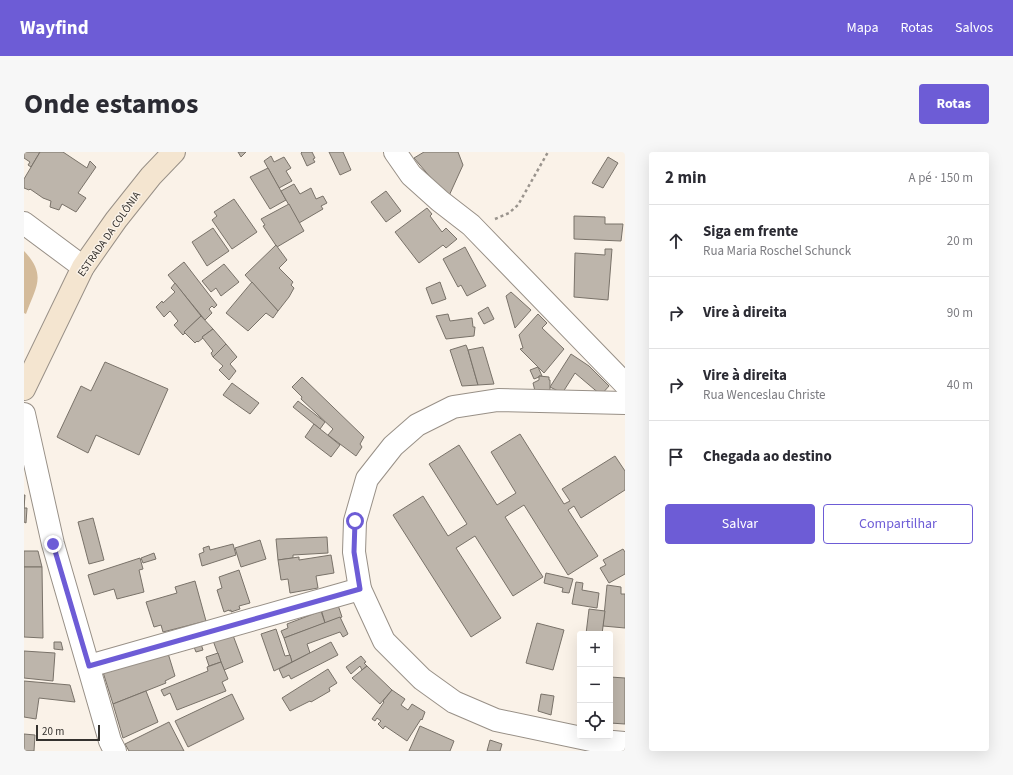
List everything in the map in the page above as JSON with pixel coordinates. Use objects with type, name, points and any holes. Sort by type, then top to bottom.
[{"type":"main road","name":"ESTRADA DA COLÔNIA","points":[[24,389],[83,267],[116,220],[151,176],[174,152]]},
{"type":"street","points":[[395,152],[410,175],[471,225],[625,384]]},
{"type":"street","points":[[24,223],[83,267]]},
{"type":"street","points":[[625,403],[498,400],[452,406],[417,425],[393,446],[367,479],[355,521],[354,552],[360,589],[384,641],[422,679],[454,702],[496,720],[591,740],[625,742]]},
{"type":"street","points":[[24,414],[53,544],[110,741],[115,751]]},
{"type":"street","points":[[89,666],[360,589]]},
{"type":"path","points":[[471,225],[496,219],[509,213],[518,205],[548,152]]},
{"type":"shaded area","points":[[24,251],[31,259],[37,274],[36,289],[26,314],[24,313]]},
{"type":"building","points":[[24,152],[40,152],[31,167],[28,165],[30,162],[24,158]]},
{"type":"building","points":[[40,152],[63,152],[87,168],[90,161],[96,167],[78,193],[86,198],[76,212],[62,204],[59,210],[50,207],[51,201],[43,198],[30,189],[24,188],[24,179]]},
{"type":"building","points":[[238,152],[246,152],[241,157]]},
{"type":"building","points":[[312,152],[315,162],[307,166],[301,153]]},
{"type":"building","points":[[329,152],[343,152],[351,170],[340,175]]},
{"type":"building","points":[[424,152],[458,152],[463,165],[448,198],[414,158]]},
{"type":"building","points":[[271,156],[274,162],[284,157],[291,168],[286,171],[292,181],[279,188],[264,161]]},
{"type":"building","points":[[608,157],[618,163],[603,188],[592,183]]},
{"type":"building","points":[[268,168],[286,200],[270,209],[250,177]]},
{"type":"building","points":[[294,184],[300,194],[311,188],[316,199],[323,196],[327,203],[321,206],[323,209],[299,223],[281,191]]},
{"type":"building","points":[[386,191],[401,211],[386,222],[371,202]]},
{"type":"building","points":[[234,199],[257,232],[232,249],[212,220],[217,216],[214,212]]},
{"type":"building","points":[[289,204],[304,231],[277,247],[263,226],[265,225],[261,219]]},
{"type":"building","points":[[427,208],[432,214],[430,216],[442,232],[446,228],[457,239],[446,248],[443,245],[419,263],[395,232]]},
{"type":"building","points":[[574,216],[605,217],[605,224],[623,224],[621,241],[574,239]]},
{"type":"building","points":[[213,228],[229,251],[207,266],[192,242]]},
{"type":"building","points":[[276,245],[287,260],[279,268],[293,282],[291,285],[294,288],[278,311],[245,275]]},
{"type":"building","points":[[465,247],[486,286],[467,296],[461,285],[458,287],[443,259]]},
{"type":"building","points":[[605,249],[612,249],[608,300],[574,297],[575,253],[605,255]]},
{"type":"building","points":[[184,262],[217,305],[214,308],[212,306],[209,309],[212,313],[205,320],[168,275]]},
{"type":"building","points":[[224,264],[239,282],[221,296],[216,288],[211,292],[202,281]]},
{"type":"building","points":[[252,282],[278,311],[273,318],[266,313],[248,331],[226,313]]},
{"type":"building","points":[[440,282],[446,299],[432,304],[426,288]]},
{"type":"building","points":[[175,283],[201,316],[184,332],[185,333],[183,335],[174,325],[178,321],[170,311],[164,317],[156,307],[175,292],[171,288]]},
{"type":"building","points":[[511,292],[531,310],[515,328],[506,296]]},
{"type":"building","points":[[488,307],[494,319],[484,324],[478,313]]},
{"type":"building","points":[[448,314],[450,321],[472,318],[473,327],[475,327],[474,336],[446,339],[436,316]]},
{"type":"building","points":[[538,314],[547,323],[542,328],[564,349],[544,373],[520,349],[523,348],[519,335]]},
{"type":"building","points":[[201,316],[213,329],[195,343],[184,332]]},
{"type":"building","points":[[213,329],[226,344],[213,357],[211,353],[213,351],[202,337]]},
{"type":"building","points":[[226,344],[237,357],[230,364],[236,371],[229,380],[219,370],[223,366],[213,357]]},
{"type":"building","points":[[466,345],[478,385],[462,386],[450,350]]},
{"type":"building","points":[[483,347],[494,384],[478,385],[468,350]]},
{"type":"building","points":[[571,354],[589,366],[609,386],[601,395],[575,373],[563,392],[550,387]]},
{"type":"building","points":[[105,362],[168,389],[139,455],[96,435],[88,453],[57,437],[81,386],[91,391]]},
{"type":"building","points":[[538,367],[542,376],[534,379],[530,370]]},
{"type":"building","points":[[539,376],[549,377],[550,392],[535,391],[533,383],[539,380]]},
{"type":"building","points":[[302,377],[364,437],[360,444],[362,447],[356,456],[328,435],[333,429],[301,399],[302,397],[292,387]]},
{"type":"building","points":[[232,383],[259,403],[250,414],[223,395]]},
{"type":"building","points":[[298,401],[325,422],[320,429],[293,407]]},
{"type":"building","points":[[314,424],[340,445],[331,457],[305,437]]},
{"type":"building","points":[[520,434],[564,504],[570,501],[562,489],[615,456],[625,471],[625,490],[581,518],[574,506],[568,510],[598,556],[568,575],[524,505],[505,517],[543,577],[513,596],[475,536],[456,548],[501,618],[471,637],[393,515],[423,496],[448,536],[467,524],[429,464],[459,445],[497,505],[516,493],[491,452]]},
{"type":"building","points":[[24,508],[27,508],[26,523],[24,522]]},
{"type":"building","points":[[93,518],[104,560],[89,564],[78,522]]},
{"type":"building","points":[[327,537],[328,553],[293,555],[293,558],[278,560],[276,539]]},
{"type":"building","points":[[260,540],[266,559],[241,567],[235,548]]},
{"type":"building","points":[[233,544],[236,555],[202,566],[199,554],[204,552],[203,548],[209,546],[210,550]]},
{"type":"building","points":[[623,549],[625,552],[625,574],[609,583],[600,568],[606,565],[603,560]]},
{"type":"building","points":[[24,551],[38,551],[42,567],[24,567]]},
{"type":"building","points":[[154,553],[156,559],[143,563],[141,558]]},
{"type":"building","points":[[331,555],[334,573],[316,576],[318,588],[290,593],[288,579],[281,580],[278,560],[299,557],[299,560]]},
{"type":"building","points":[[140,558],[143,569],[139,570],[144,592],[117,599],[114,589],[94,595],[88,575]]},
{"type":"building","points":[[24,567],[42,567],[43,638],[24,637]]},
{"type":"building","points":[[239,570],[250,603],[239,606],[240,609],[231,612],[231,610],[229,610],[224,612],[217,590],[222,588],[219,577]]},
{"type":"building","points":[[546,573],[573,579],[569,593],[562,592],[563,588],[544,583]]},
{"type":"building","points":[[195,581],[206,621],[163,632],[161,625],[154,627],[146,602],[177,593],[175,587]]},
{"type":"building","points":[[576,582],[583,583],[582,590],[599,593],[597,608],[572,604]]},
{"type":"building","points":[[607,585],[621,587],[621,594],[625,594],[625,628],[603,626]]},
{"type":"building","points":[[336,599],[342,617],[325,623],[321,609]]},
{"type":"building","points":[[589,609],[605,611],[602,631],[586,631]]},
{"type":"building","points":[[321,611],[325,623],[284,638],[281,631],[288,628],[287,624]]},
{"type":"building","points":[[340,617],[348,634],[343,637],[340,632],[307,644],[310,653],[292,662],[284,638]]},
{"type":"building","points":[[537,623],[564,630],[553,670],[526,663]]},
{"type":"building","points":[[276,629],[285,656],[290,655],[292,662],[274,671],[261,634]]},
{"type":"building","points":[[231,630],[243,662],[224,670],[212,638]]},
{"type":"building","points":[[54,642],[61,642],[63,650],[54,649]]},
{"type":"building","points":[[331,642],[338,655],[291,679],[289,675],[283,678],[279,669]]},
{"type":"building","points":[[201,644],[203,650],[196,652],[194,647]]},
{"type":"building","points":[[167,650],[175,676],[165,681],[166,683],[113,704],[102,669]]},
{"type":"building","points":[[24,651],[55,653],[53,681],[24,678]]},
{"type":"building","points":[[218,653],[221,662],[209,666],[206,657]]},
{"type":"building","points":[[361,656],[366,662],[364,663],[367,666],[362,670],[360,666],[351,674],[346,667]]},
{"type":"building","points":[[221,662],[228,679],[222,682],[226,691],[177,710],[170,693],[164,696],[161,690],[208,671],[207,667]]},
{"type":"building","points":[[367,666],[392,690],[380,704],[352,678]]},
{"type":"building","points":[[328,669],[337,683],[329,688],[330,691],[311,702],[310,701],[290,711],[282,698]]},
{"type":"building","points":[[613,677],[625,678],[625,724],[613,723]]},
{"type":"building","points":[[24,681],[70,685],[75,702],[39,698],[36,719],[24,717]]},
{"type":"building","points":[[392,690],[405,699],[401,705],[408,710],[412,704],[425,712],[422,720],[421,719],[407,741],[385,726],[383,729],[378,724],[381,721],[377,718],[375,721],[372,719]]},
{"type":"building","points":[[146,691],[158,722],[123,738],[113,704]]},
{"type":"building","points":[[232,694],[244,719],[188,747],[175,721]]},
{"type":"building","points":[[541,694],[554,696],[551,715],[538,711]]},
{"type":"building","points":[[169,722],[184,751],[129,751],[125,744]]},
{"type":"building","points":[[420,726],[454,741],[450,751],[409,751]]},
{"type":"building","points":[[24,734],[35,735],[34,751],[24,751]]},
{"type":"building","points":[[490,740],[502,744],[500,751],[487,751]]},
{"type":"route","points":[[53,544],[89,666],[360,589],[354,552],[355,521]]}]
